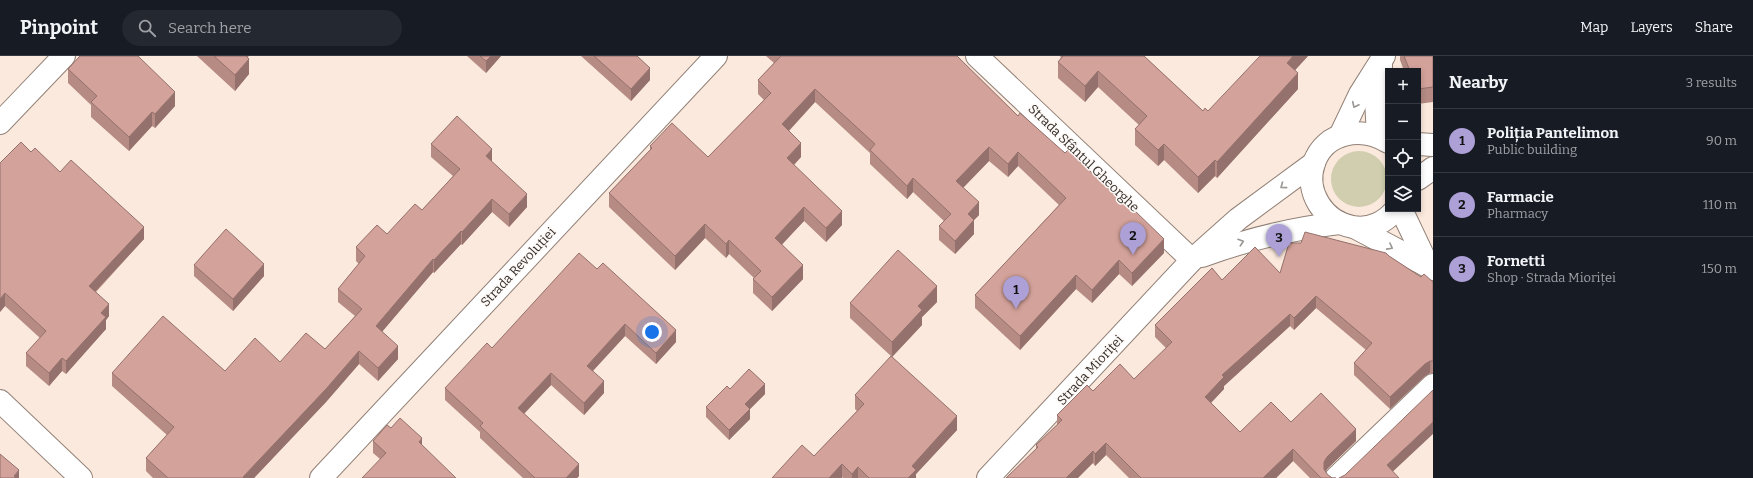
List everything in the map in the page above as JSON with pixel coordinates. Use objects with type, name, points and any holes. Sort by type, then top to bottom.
[{"type":"street","points":[[0,123],[64,56]]},
{"type":"street","name":"Strada Revoluției","points":[[321,478],[716,56]]},
{"type":"street","name":"Strada Sfântul Gheorghe","points":[[977,56],[1192,260]]},
{"type":"street","points":[[1340,136],[1360,94],[1383,58]]},
{"type":"street","points":[[1383,58],[1376,100],[1383,139],[1366,133],[1353,133],[1340,136],[1330,142],[1320,151],[1314,163],[1312,191],[1318,204],[1327,216],[1430,268]]},
{"type":"street","points":[[1421,144],[1433,145]]},
{"type":"street","name":"Strada Mioriței","points":[[988,478],[1192,260],[1238,219],[1314,163]]},
{"type":"street","points":[[1421,177],[1433,168]]},
{"type":"street","name":"Strada Mioriței","points":[[1192,260],[1226,247],[1271,234],[1306,227],[1369,227],[1381,223],[1394,212]]},
{"type":"street","points":[[1402,212],[1430,268]]},
{"type":"street","points":[[1336,478],[1433,385]]},
{"type":"street","points":[[0,401],[81,478]]},
{"type":"shaded area","points":[[1359,151],[1370,153],[1382,163],[1385,168],[1385,190],[1379,199],[1370,205],[1359,207],[1348,205],[1339,199],[1333,190],[1331,179],[1333,168],[1339,159],[1348,153]]},
{"type":"building","points":[[80,56],[138,56],[175,92],[155,114],[152,112],[129,137],[91,102],[97,96],[68,69]]},
{"type":"building","points":[[214,56],[246,56],[249,59],[235,75]]},
{"type":"building","points":[[480,56],[491,56],[486,61]]},
{"type":"building","points":[[594,56],[637,56],[650,68],[631,89]]},
{"type":"building","points":[[781,56],[957,56],[1018,116],[1020,113],[1065,153],[1068,150],[1132,211],[1133,209],[1164,239],[1132,273],[1119,260],[1092,290],[1076,275],[1020,336],[975,295],[1066,198],[1018,152],[1008,164],[989,147],[956,181],[979,202],[968,214],[974,220],[955,241],[939,226],[951,214],[913,178],[907,186],[870,150],[875,144],[815,89],[782,124],[801,143],[787,158],[842,211],[826,228],[804,207],[775,238],[803,265],[772,297],[753,279],[761,271],[729,240],[726,244],[705,224],[675,256],[609,193],[652,148],[650,146],[672,123],[708,157],[771,93],[758,80]]},
{"type":"building","points":[[1063,56],[1144,56],[1203,111],[1205,108],[1208,111],[1260,56],[1293,56],[1287,63],[1298,73],[1217,162],[1215,160],[1198,177],[1164,144],[1158,150],[1135,129],[1147,116],[1098,71],[1085,86],[1058,62]]},
{"type":"building","points":[[1404,56],[1433,56],[1433,87],[1421,89],[1421,68],[1409,68]]},
{"type":"building","points":[[457,116],[492,149],[486,156],[527,194],[509,214],[492,199],[462,232],[461,231],[434,260],[433,259],[376,326],[398,346],[378,368],[359,351],[326,389],[243,477],[244,478],[168,478],[146,458],[174,427],[112,373],[163,316],[225,371],[255,338],[280,362],[306,333],[325,349],[362,309],[338,289],[365,256],[356,247],[377,225],[387,234],[415,204],[422,210],[460,169],[431,144]]},
{"type":"building","points":[[21,142],[31,152],[35,148],[60,172],[71,160],[144,227],[89,286],[109,304],[101,313],[106,317],[66,361],[62,358],[49,373],[26,353],[46,331],[5,293],[0,299],[0,163]]},
{"type":"building","points":[[226,229],[264,264],[233,299],[194,265]]},
{"type":"building","points":[[1305,232],[1386,253],[1421,277],[1424,274],[1433,282],[1433,361],[1425,364],[1390,397],[1354,363],[1372,343],[1316,296],[1294,318],[1290,314],[1222,375],[1224,377],[1205,397],[1240,432],[1271,402],[1291,422],[1321,393],[1356,429],[1327,457],[1324,462],[1324,469],[1332,478],[1321,478],[1293,449],[1263,478],[1141,478],[1106,443],[1095,454],[1093,451],[1066,478],[1006,478],[1038,447],[1036,445],[1062,420],[1057,415],[1087,385],[1093,391],[1120,364],[1134,379],[1172,342],[1155,325],[1212,268],[1222,280],[1255,247],[1280,273],[1289,243],[1301,243]]},
{"type":"building","points":[[898,250],[937,286],[918,306],[922,310],[892,342],[850,303]]},
{"type":"building","points":[[579,253],[597,269],[603,263],[676,330],[656,353],[625,324],[587,366],[604,381],[584,403],[551,373],[518,408],[579,464],[566,478],[535,478],[480,426],[483,423],[445,388],[487,343],[492,348]]},
{"type":"building","points":[[891,356],[957,416],[912,466],[916,470],[908,478],[869,478],[858,467],[852,474],[842,464],[829,478],[772,478],[802,445],[814,456],[864,404],[855,395]]},
{"type":"building","points":[[749,369],[765,384],[745,404],[750,409],[729,430],[706,407],[727,386],[730,389]]},
{"type":"building","points":[[1433,390],[1433,422],[1387,465],[1399,478],[1339,478],[1345,475]]},
{"type":"building","points":[[400,418],[422,438],[419,442],[456,478],[362,478],[386,453],[373,441],[387,425],[391,428]]},
{"type":"building","points":[[0,454],[19,470],[14,476],[16,478],[0,478]]},
{"type":"place","name":"Farmacie","points":[[1133,255]]},
{"type":"place","name":"Fornetti","points":[[1279,257]]},
{"type":"place","name":"Poliția Pantelimon","points":[[1016,309]]}]
